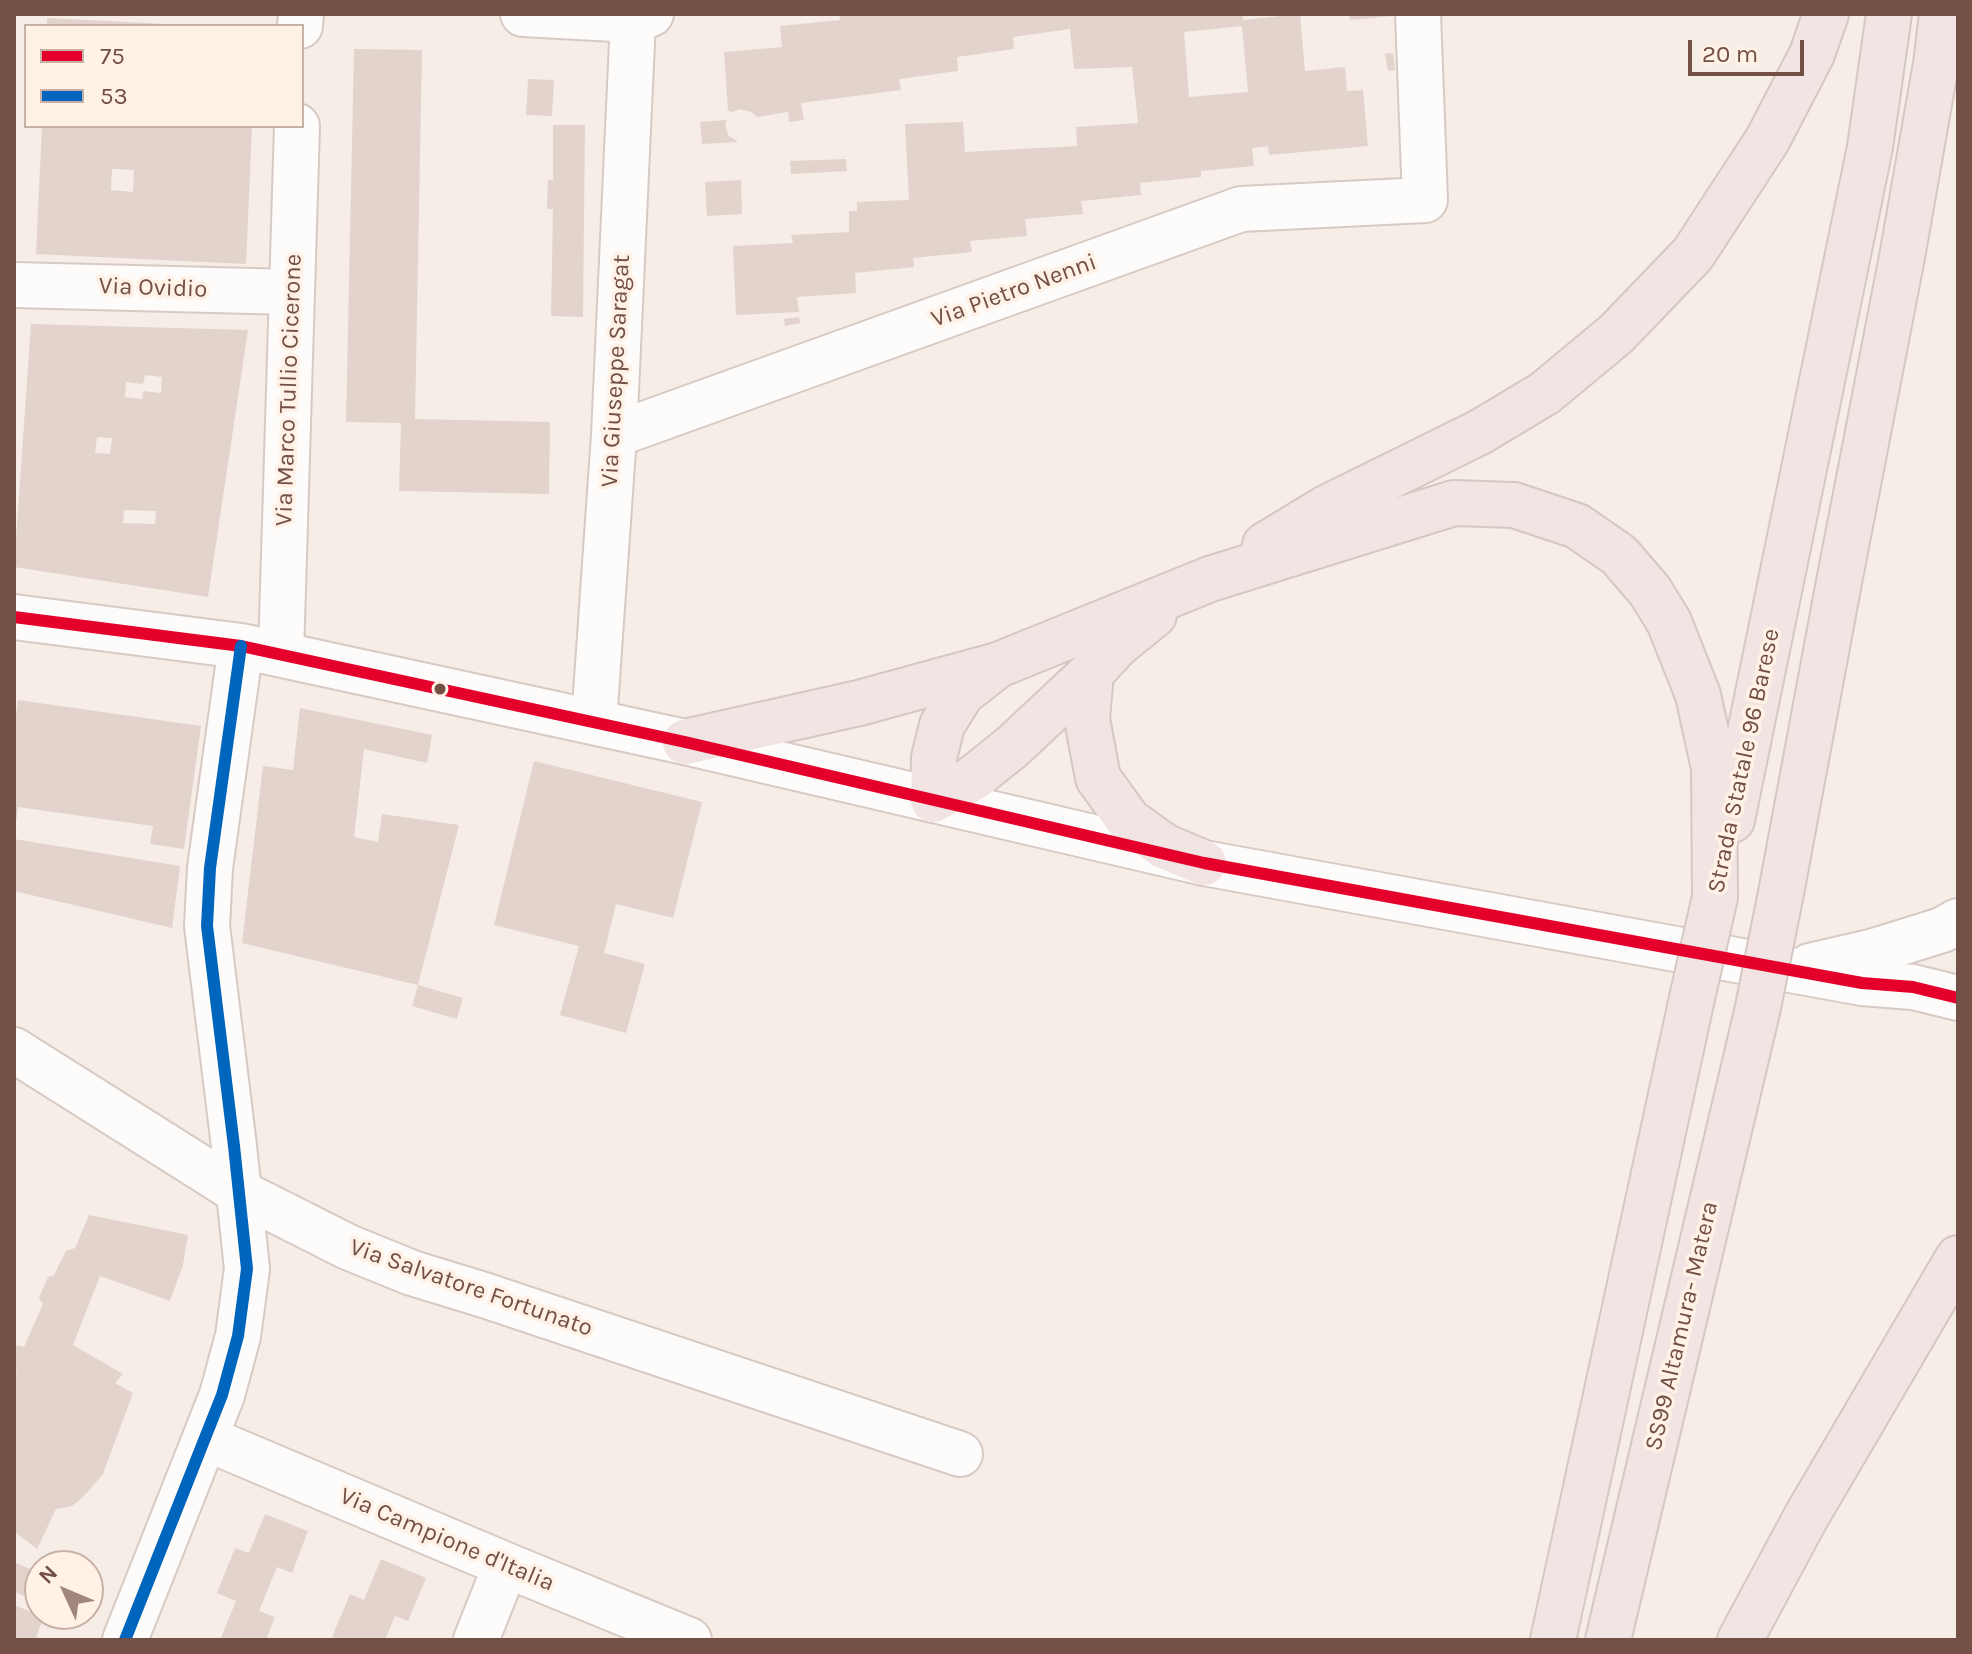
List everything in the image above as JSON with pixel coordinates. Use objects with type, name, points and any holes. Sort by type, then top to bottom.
[{"type":"highway","points":[[998,665],[962,693],[942,725],[934,758],[933,800],[972,779],[1012,747],[1118,644],[1200,583],[1326,508],[1480,432],[1545,393],[1616,334],[1693,254],[1718,216],[1768,139],[1812,54],[1826,14]]},
{"type":"highway","name":"Strada Statale 96 Barese","points":[[1582,1505],[1715,897],[1867,162],[1889,14]]},
{"type":"highway","name":"SS99 Altamura- Matera","points":[[1608,1640],[1757,1012],[1902,257],[1942,14]]},
{"type":"highway","points":[[685,742],[859,703],[998,665],[1200,583],[1454,503],[1514,505],[1577,526],[1619,555],[1650,591],[1669,622],[1698,695],[1714,768],[1715,897]]},
{"type":"highway","points":[[1091,673],[1087,719],[1098,778],[1129,821],[1164,846],[1204,863]]},
{"type":"highway","points":[[1740,1640],[1806,1517],[1958,1258]]},
{"type":"highway","points":[[1526,1640],[1582,1505]]},
{"type":"highway","points":[[1553,1640],[1582,1505]]},
{"type":"street","points":[[523,14],[642,17]]},
{"type":"street","name":"Via Pietro Nenni","points":[[614,435],[1241,209],[1425,200],[1418,14]]},
{"type":"street","name":"Via Giuseppe Saragat","points":[[594,722],[642,17]]},
{"type":"street","name":"Via Marco Tullio Cicerone","points":[[125,1640],[222,1395],[238,1336],[247,1269],[207,926],[210,868],[261,650],[292,292],[297,128]]},
{"type":"street","name":"Via Ovidio","points":[[14,285],[292,292]]},
{"type":"street","points":[[14,617],[261,650],[685,742],[1204,863],[1862,983],[1913,987],[1958,998]]},
{"type":"street","points":[[1792,970],[1871,952],[1942,930],[1958,921]]},
{"type":"street","name":"Via Salvatore Fortunato","points":[[14,1050],[239,1192],[348,1247],[412,1273],[960,1454]]},
{"type":"street","name":"Via Campione d'Italia","points":[[205,1438],[689,1640]]},
{"type":"street","points":[[476,1640],[506,1565]]},
{"type":"building","points":[[839,14],[1243,14],[1243,20],[1300,14],[1305,71],[1345,67],[1347,91],[1363,90],[1368,146],[1269,155],[1268,146],[1252,148],[1254,166],[1201,171],[1201,177],[1140,183],[1141,195],[1081,201],[1083,214],[1025,219],[1027,236],[970,241],[972,252],[913,258],[914,267],[855,273],[856,293],[797,297],[799,312],[736,315],[733,246],[793,243],[791,235],[849,232],[849,211],[857,211],[857,202],[909,200],[905,124],[963,122],[965,152],[1077,146],[1076,127],[1138,123],[1132,67],[1074,69],[1070,29],[1013,37],[1014,49],[957,57],[958,71],[899,79],[901,90],[801,103],[804,120],[789,122],[788,112],[757,117],[740,109],[728,111],[724,52],[782,47],[780,26],[840,20]],"holes":[[[1242,26],[1248,92],[1189,97],[1184,32]]]},
{"type":"building","points":[[1349,14],[1393,14],[1393,16],[1350,20]]},
{"type":"building","points":[[47,18],[166,24],[47,24]]},
{"type":"building","points":[[354,49],[422,50],[415,419],[550,422],[549,494],[399,491],[401,423],[346,422]]},
{"type":"building","points":[[1393,53],[1395,70],[1388,71],[1385,54]]},
{"type":"building","points":[[528,79],[554,80],[552,116],[526,115]]},
{"type":"building","points":[[727,120],[728,135],[738,142],[702,144],[700,122]]},
{"type":"building","points":[[553,125],[585,125],[583,317],[551,316],[553,209],[547,209],[548,180],[553,180]]},
{"type":"building","points":[[42,128],[252,128],[246,264],[36,254]],"holes":[[[112,169],[134,170],[133,192],[111,190]]]},
{"type":"building","points":[[846,159],[847,171],[791,174],[790,161]]},
{"type":"building","points":[[741,180],[742,214],[707,216],[705,182]]},
{"type":"building","points":[[799,317],[800,323],[785,326],[784,319]]},
{"type":"building","points":[[31,324],[248,330],[208,597],[14,567]],"holes":[[[145,375],[162,377],[161,393],[143,391],[142,399],[125,397],[126,382],[143,384]],[[97,437],[112,438],[110,454],[95,453]],[[124,510],[156,511],[155,524],[123,523]]]},
{"type":"building","points":[[18,700],[201,726],[184,849],[150,844],[153,826],[18,807],[14,823],[14,730]]},
{"type":"building","points":[[300,708],[432,735],[427,763],[364,749],[354,837],[378,842],[382,814],[459,825],[418,985],[242,943],[263,766],[293,770]]},
{"type":"building","points":[[534,761],[702,802],[673,918],[616,904],[604,953],[645,964],[626,1033],[560,1015],[579,946],[494,925]]},
{"type":"building","points":[[14,839],[180,866],[172,928],[14,891]]},
{"type":"building","points":[[418,985],[463,998],[457,1019],[412,1006]]},
{"type":"building","points":[[89,1215],[188,1235],[183,1265],[170,1301],[100,1276],[73,1345],[123,1374],[115,1383],[133,1393],[103,1474],[72,1506],[56,1509],[37,1549],[14,1531],[14,1377],[17,1371],[14,1369],[14,1352],[17,1345],[24,1347],[43,1304],[39,1298],[48,1277],[54,1275],[66,1251],[75,1248]]},
{"type":"building","points":[[265,1514],[308,1531],[292,1573],[277,1567],[259,1611],[275,1617],[266,1640],[220,1640],[236,1601],[217,1593],[235,1548],[249,1553]]},
{"type":"building","points":[[381,1559],[426,1578],[408,1621],[395,1616],[385,1640],[340,1640],[332,1637],[350,1594],[364,1600]]},
{"type":"building","points":[[14,1562],[24,1566],[24,1596],[14,1591]]},
{"type":"building","points":[[14,1605],[24,1609],[24,1630],[39,1630],[35,1640],[14,1640]]},
{"type":"transit line","name":"75","points":[[14,617],[241,646],[685,742],[1204,863],[1862,983],[1913,987],[1958,998]]},
{"type":"transit line","name":"53","points":[[125,1640],[222,1395],[238,1336],[247,1269],[207,926],[210,868],[241,646]]}]
